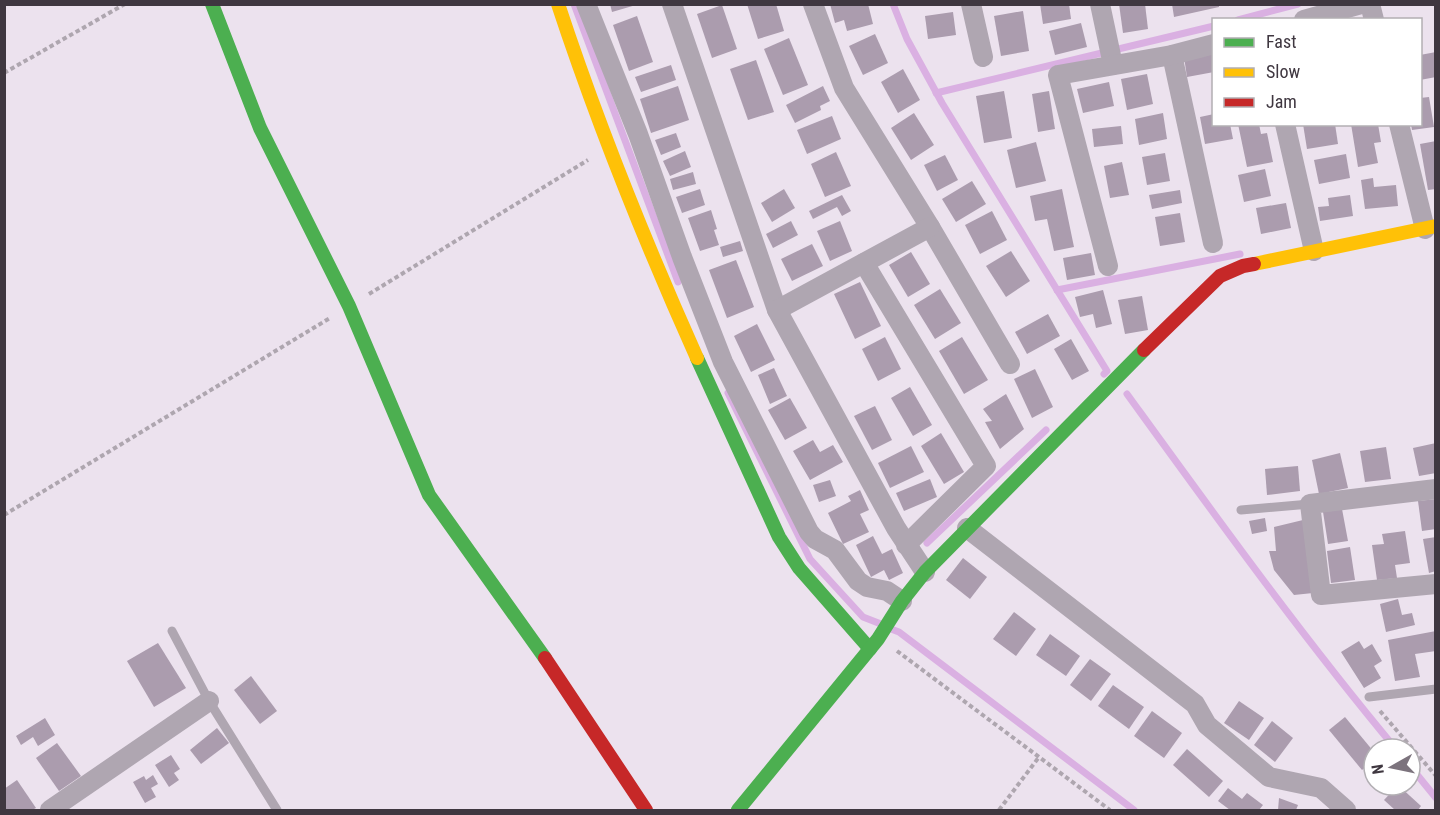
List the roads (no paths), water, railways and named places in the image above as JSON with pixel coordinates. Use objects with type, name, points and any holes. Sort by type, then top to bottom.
[{"type":"street","points":[[212,4],[260,128],[349,306],[429,495],[548,663],[646,810]]},
{"type":"street","points":[[558,4],[579,72],[608,148],[684,333],[779,537],[802,545],[835,550],[858,581],[867,587],[887,591],[902,601]]},
{"type":"street","points":[[586,4],[638,134],[723,362],[809,532],[802,545],[799,568],[880,635]]},
{"type":"street","points":[[672,4],[777,310],[906,546],[925,572]]},
{"type":"street","points":[[813,4],[844,88],[930,227],[1010,364]]},
{"type":"street","points":[[971,4],[983,57]]},
{"type":"street","points":[[1100,4],[1113,65]]},
{"type":"street","points":[[1311,18],[1361,4]]},
{"type":"street","points":[[1108,266],[1058,75],[1172,55],[1212,45]]},
{"type":"street","points":[[1172,55],[1213,243]]},
{"type":"street","points":[[1285,126],[1314,251]]},
{"type":"street","points":[[738,810],[880,635],[902,601],[925,572],[1096,396],[1220,276],[1243,266],[1430,227],[1401,126]]},
{"type":"street","points":[[777,310],[930,227]]},
{"type":"street","points":[[864,263],[986,466],[906,546]]},
{"type":"street","points":[[1436,489],[1310,504],[1321,595],[1436,584]]},
{"type":"street","points":[[967,528],[1195,704],[1207,725],[1269,777],[1321,788],[1346,810]]},
{"type":"street","points":[[50,810],[208,701]]},
{"type":"lane","points":[[701,368],[723,362]]},
{"type":"lane","points":[[1241,510],[1310,504]]},
{"type":"lane","points":[[172,631],[208,701],[277,810]]},
{"type":"lane","points":[[1369,697],[1436,689]]},
{"type":"waterway","points":[[574,4],[678,282]]},
{"type":"waterway","points":[[893,4],[907,39],[942,103],[1107,371],[1104,374]]},
{"type":"waterway","points":[[1246,18],[1298,4]]},
{"type":"waterway","points":[[936,93],[1212,26]]},
{"type":"waterway","points":[[1057,290],[1240,254]]},
{"type":"waterway","points":[[728,393],[810,559],[863,617],[881,624]]},
{"type":"waterway","points":[[1127,394],[1292,618],[1386,737]]},
{"type":"waterway","points":[[927,543],[1046,430]]},
{"type":"waterway","points":[[891,629],[899,632],[1134,810]]},
{"type":"waterway","points":[[1422,781],[1436,798]]}]
